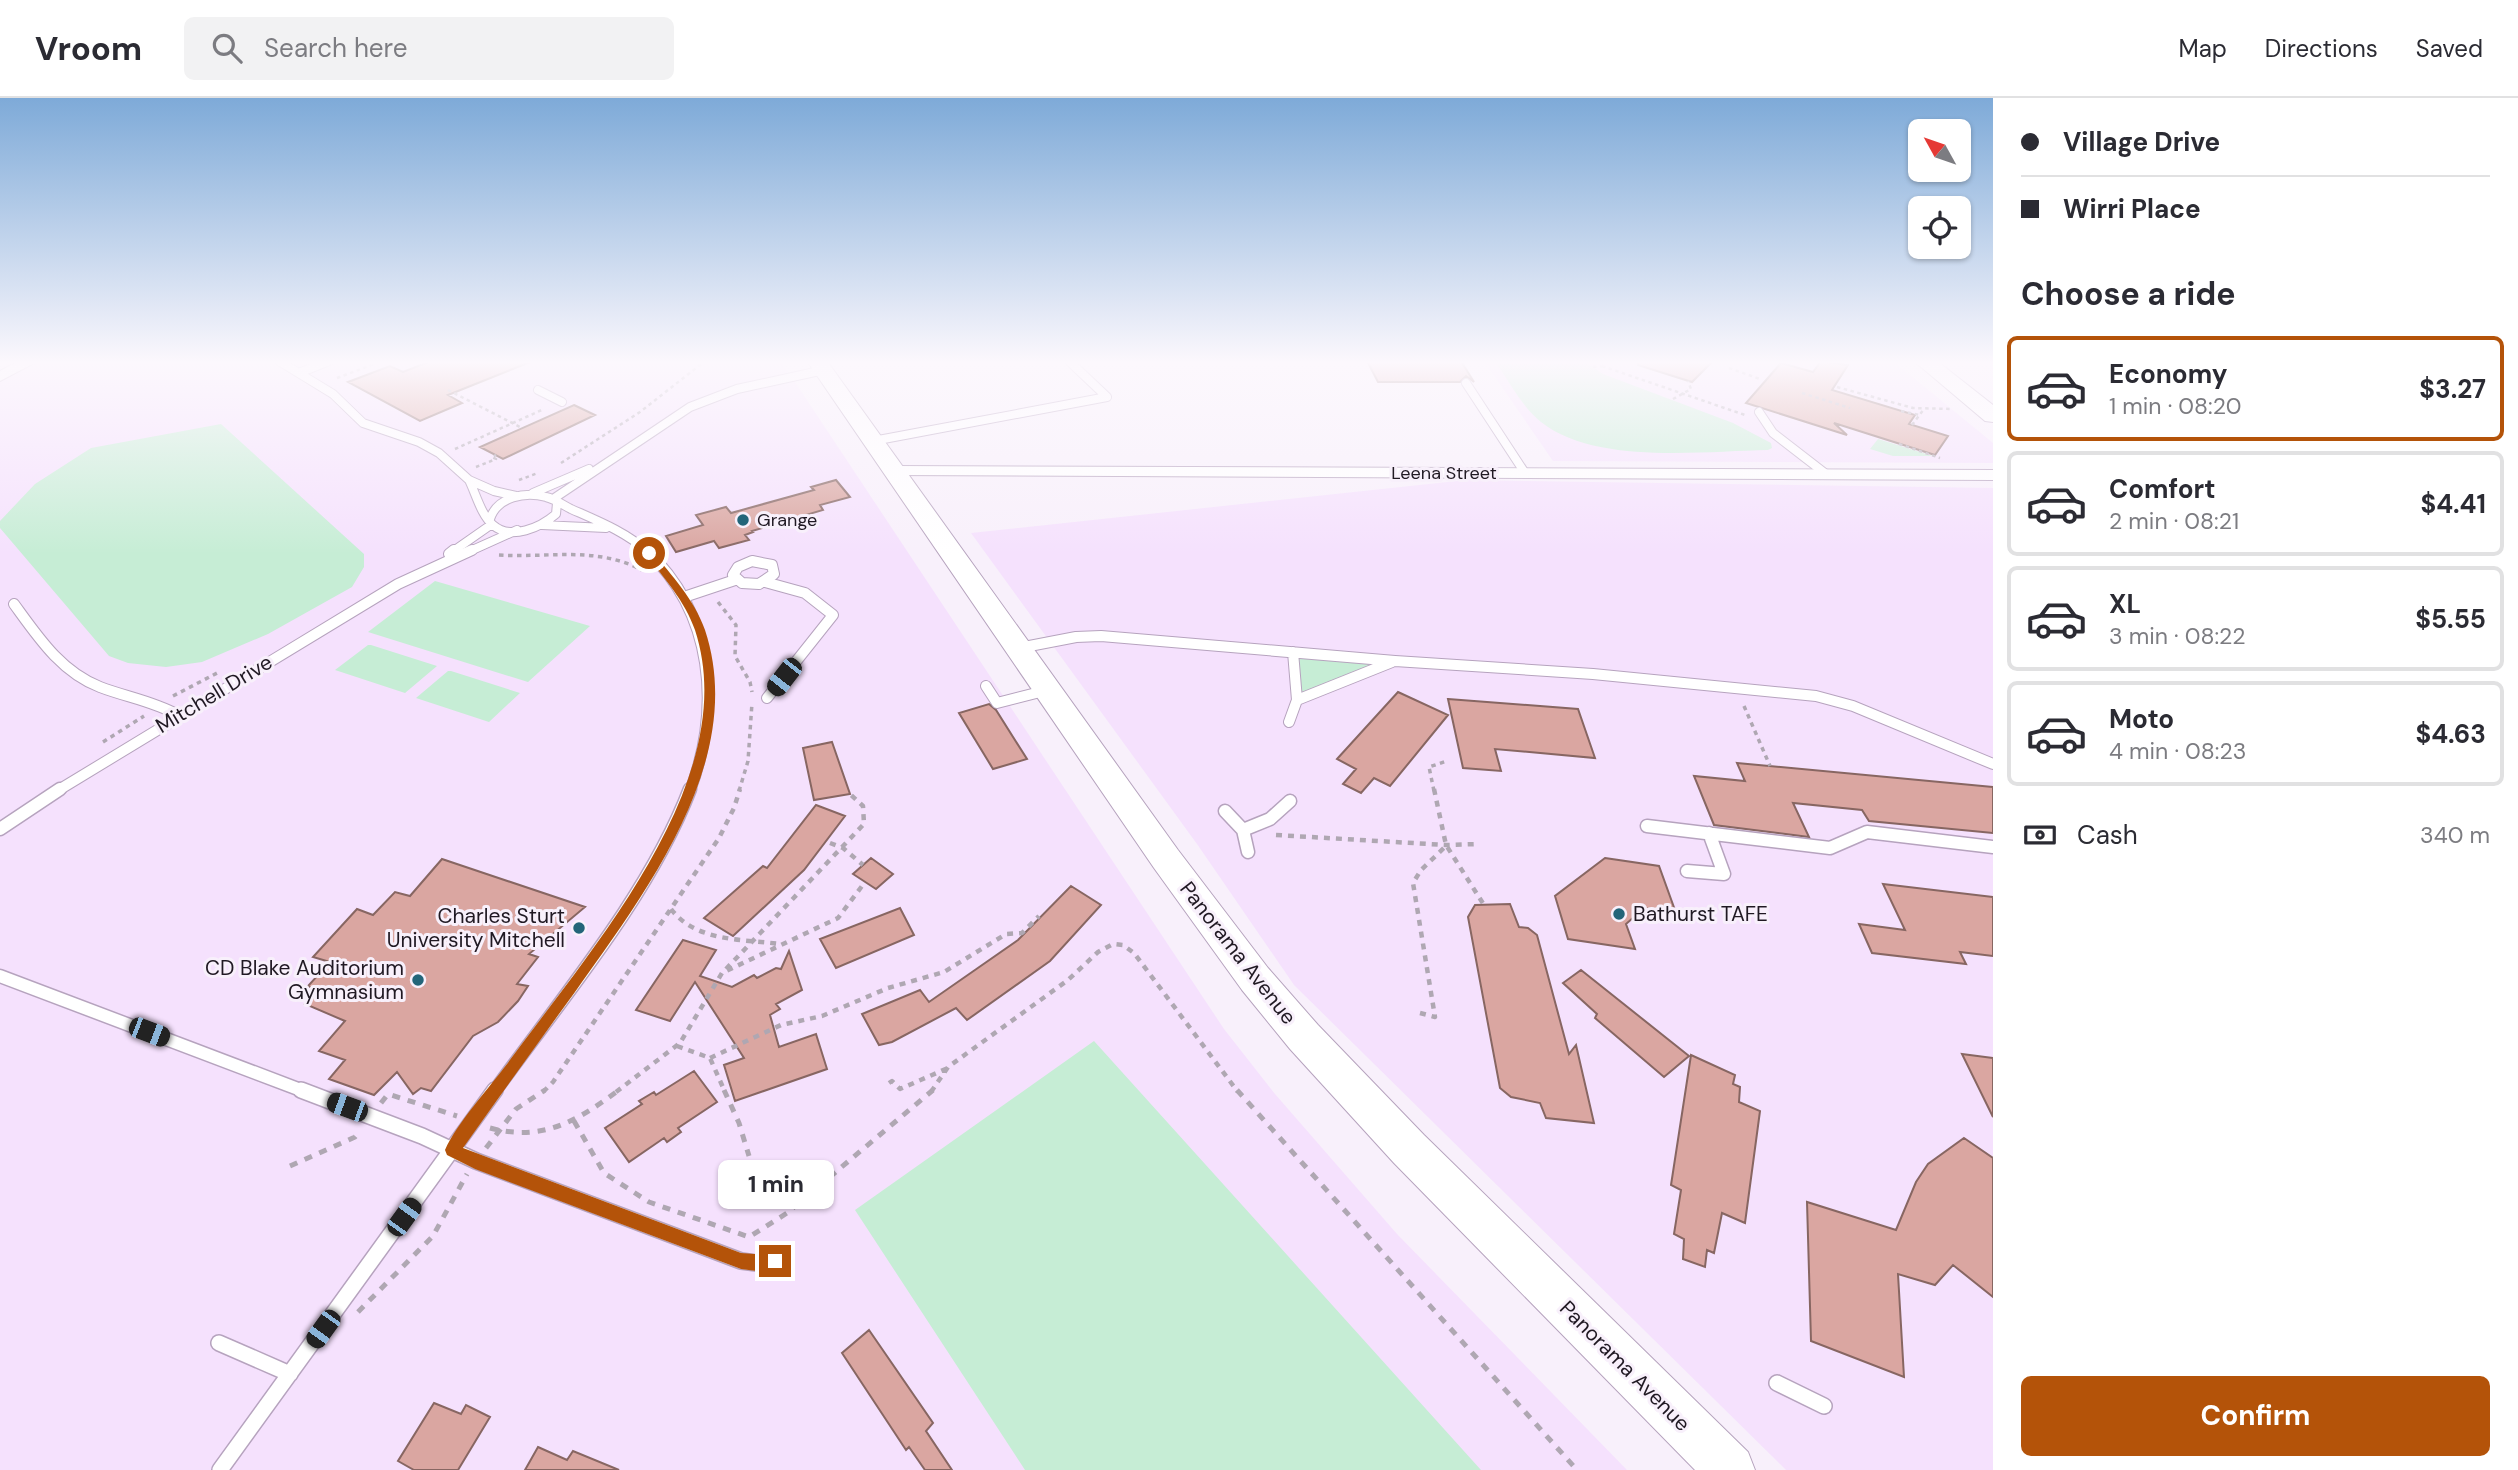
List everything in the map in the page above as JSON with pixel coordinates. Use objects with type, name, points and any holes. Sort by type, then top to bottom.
[{"type":"street","name":"Panorama Avenue","points":[[862,425],[1166,859],[1255,979],[1304,1037],[1492,1235],[1730,1470]]},
{"type":"street","name":"Leena Street","points":[[895,471],[1993,475]]},
{"type":"lane","points":[[220,1470],[630,904],[666,845],[685,803],[704,743],[709,696],[708,673],[699,630],[684,597],[666,572],[635,541],[555,501],[494,491],[469,480],[430,448],[368,425]]},
{"type":"lane","points":[[555,501],[660,425]]},
{"type":"lane","points":[[873,441],[958,425]]},
{"type":"lane","points":[[1494,425],[1525,473]]},
{"type":"lane","points":[[1766,425],[1826,474]]},
{"type":"lane","points":[[530,495],[611,459]]},
{"type":"lane","points":[[469,480],[491,521],[498,528],[517,530],[540,525],[612,529]]},
{"type":"lane","name":"Mitchell Drive","points":[[433,566],[491,521],[490,513],[500,503],[517,496]]},
{"type":"lane","points":[[540,525],[556,514],[555,501]]},
{"type":"lane","name":"Mitchell Drive","points":[[0,829],[178,715],[398,584],[517,530]]},
{"type":"lane","points":[[735,580],[733,575],[738,566],[760,561],[772,565],[774,569],[774,574],[765,582]]},
{"type":"lane","points":[[684,597],[735,580],[748,585],[765,582],[805,593],[833,615],[767,698]]},
{"type":"lane","points":[[14,604],[60,664],[98,686],[160,704],[178,715]]},
{"type":"lane","points":[[1018,648],[1087,636],[1395,662],[1593,674],[1816,696],[1853,706],[1993,764]]},
{"type":"lane","points":[[1289,722],[1297,700],[1293,652]]},
{"type":"lane","points":[[1297,700],[1395,662]]},
{"type":"lane","points":[[986,686],[997,703],[1048,690]]},
{"type":"lane","points":[[1243,830],[1270,819],[1290,802]]},
{"type":"lane","points":[[1225,811],[1243,830],[1248,852]]},
{"type":"lane","points":[[1647,826],[1830,848],[1867,832],[1993,847]]},
{"type":"lane","points":[[1687,871],[1724,874],[1709,834]]},
{"type":"lane","points":[[0,976],[371,1116],[475,1161],[741,1261],[764,1264],[775,1261]]},
{"type":"lane","points":[[219,1343],[290,1374]]},
{"type":"lane","points":[[1777,1383],[1824,1406]]},
{"type":"path","points":[[450,451],[510,425]]},
{"type":"path","points":[[515,425],[522,428]]},
{"type":"path","points":[[562,463],[620,425]]},
{"type":"path","points":[[467,460],[477,468],[496,459],[492,457],[496,455]]},
{"type":"path","points":[[494,491],[540,472]]},
{"type":"path","points":[[483,545],[492,553],[516,556],[596,553],[628,562],[651,577],[666,572]]},
{"type":"path","points":[[1744,706],[1770,766]]},
{"type":"path","points":[[1447,761],[1429,767],[1446,845],[1484,905]]},
{"type":"path","points":[[290,1166],[355,1137],[388,1094],[510,1134],[574,1121],[677,1046],[689,1030],[714,981],[864,824],[866,816],[859,800],[850,794]]},
{"type":"path","points":[[1243,830],[1286,836],[1446,845],[1478,844]]},
{"type":"path","points":[[830,843],[843,848],[863,865]]},
{"type":"path","points":[[1420,1013],[1435,1017],[1413,883],[1421,870],[1446,845]]},
{"type":"path","points":[[722,973],[838,918],[849,905],[853,893],[865,882]]},
{"type":"path","points":[[671,909],[682,925],[693,930],[728,939],[781,944]]},
{"type":"path","points":[[677,1046],[710,1058],[781,1026],[822,1016],[888,988],[944,972],[1006,934],[1022,933],[1039,916]]},
{"type":"path","points":[[889,1083],[892,1081],[900,1089],[948,1067],[1068,980],[1098,952],[1113,944],[1123,945],[1134,953],[1246,1102],[1577,1470]]},
{"type":"path","points":[[710,1058],[739,1123],[749,1156]]},
{"type":"path","points":[[574,1121],[604,1173],[649,1202],[749,1237],[787,1213],[928,1095],[939,1084],[948,1067]]},
{"type":"shaded area","name":"Charles Sturt University Mitchell","points":[[0,425],[823,425],[1224,1029],[1275,1094],[1397,1234],[1627,1470],[0,1470]]},
{"type":"shaded area","points":[[1528,425],[1971,425],[1993,443],[1993,463],[1553,461]]},
{"type":"shaded area","name":"Bathurst TAFE","points":[[1466,480],[1993,488],[1993,1470],[1786,1470],[1294,985],[1197,844],[971,533]]},
{"type":"green space","points":[[222,425],[364,554],[364,567],[352,587],[268,634],[202,662],[166,667],[128,663],[109,656],[0,528],[0,521],[35,484],[91,448]]},
{"type":"green space","points":[[1546,425],[1737,425],[1771,443],[1772,448],[1650,452],[1590,445],[1564,436]]},
{"type":"green space","points":[[1878,439],[1933,456],[1893,456],[1870,449]]},
{"type":"green space","points":[[435,581],[590,626],[528,682],[368,632]]},
{"type":"green space","points":[[368,645],[437,666],[405,693],[335,670]]},
{"type":"green space","points":[[1293,652],[1395,661],[1297,700]]},
{"type":"green space","points":[[448,671],[520,693],[489,722],[416,698]]},
{"type":"green space","points":[[1094,1041],[1481,1470],[1025,1470],[855,1210]]},
{"type":"building","points":[[529,425],[574,425],[503,459],[480,447]]},
{"type":"building","points":[[1816,425],[1836,425],[1847,435]]},
{"type":"building","points":[[1840,425],[1912,425],[1948,436],[1935,455]]},
{"type":"building","name":"Grange","points":[[836,480],[850,497],[820,505],[823,510],[752,531],[745,535],[749,540],[719,548],[714,541],[676,552],[666,536],[703,525],[696,515],[726,507],[731,513],[814,490],[811,487]]},
{"type":"building","points":[[1398,692],[1448,715],[1390,786],[1374,778],[1361,793],[1343,784],[1356,769],[1337,759]]},
{"type":"building","points":[[1448,699],[1578,709],[1595,758],[1495,749],[1501,771],[1463,768]]},
{"type":"building","points":[[989,704],[996,710],[1027,759],[993,769],[959,713]]},
{"type":"building","points":[[832,742],[850,794],[814,800],[803,748]]},
{"type":"building","points":[[1737,763],[1993,787],[1993,833],[1869,821],[1862,810],[1793,803],[1809,837],[1714,825],[1694,776],[1745,781]]},
{"type":"building","points":[[816,805],[845,816],[804,870],[733,936],[704,918],[763,866],[767,868]]},
{"type":"building","points":[[871,858],[893,874],[876,889],[853,874]]},
{"type":"building","points":[[1605,858],[1659,866],[1676,913],[1644,908],[1626,924],[1635,949],[1568,939],[1555,896]]},
{"type":"building","name":"CD Blake Auditorium Gymnasium","points":[[442,859],[585,907],[529,954],[538,957],[517,984],[528,986],[518,1001],[498,1022],[473,1036],[431,1091],[421,1088],[413,1094],[397,1072],[374,1095],[329,1079],[345,1060],[319,1051],[345,1021],[305,1004],[318,990],[308,986],[330,962],[313,957],[357,909],[373,915],[395,892],[410,896]]},
{"type":"building","points":[[1883,884],[1993,897],[1993,956],[1960,952],[1966,964],[1872,953],[1859,924],[1905,930]]},
{"type":"building","points":[[1071,886],[1101,905],[1050,961],[967,1020],[956,1008],[892,1042],[879,1045],[862,1014],[920,990],[929,1002],[1018,940]]},
{"type":"building","points":[[1510,904],[1519,927],[1528,928],[1537,935],[1569,1054],[1576,1045],[1594,1123],[1546,1118],[1540,1103],[1511,1097],[1500,1088],[1468,917],[1475,905]]},
{"type":"building","points":[[900,908],[914,935],[836,968],[820,939]]},
{"type":"building","points":[[683,940],[716,950],[700,976],[732,987],[754,975],[757,978],[776,968],[781,969],[789,951],[802,990],[776,1004],[780,1009],[770,1015],[779,1047],[816,1034],[827,1069],[735,1101],[724,1065],[744,1058],[695,982],[670,1021],[636,1010]]},
{"type":"building","points":[[1581,970],[1689,1056],[1664,1077],[1595,1018],[1597,1014],[1563,983]]},
{"type":"building","points":[[1962,1054],[1993,1058],[1993,1117]]},
{"type":"building","points":[[1691,1055],[1735,1075],[1733,1084],[1740,1087],[1739,1102],[1760,1111],[1745,1223],[1722,1213],[1714,1253],[1707,1250],[1705,1267],[1683,1259],[1684,1239],[1674,1234],[1681,1190],[1671,1185]]},
{"type":"building","points":[[694,1071],[717,1102],[678,1128],[681,1132],[667,1142],[664,1138],[629,1162],[605,1128],[642,1104],[639,1101],[654,1092],[656,1095]]},
{"type":"building","points":[[1964,1138],[1993,1158],[1993,1297],[1953,1265],[1935,1285],[1898,1274],[1904,1377],[1811,1341],[1807,1202],[1896,1230],[1916,1182],[1928,1164]]},
{"type":"building","points":[[869,1330],[933,1423],[926,1431],[952,1470],[925,1470],[909,1447],[906,1450],[842,1353]]},
{"type":"building","points":[[434,1403],[461,1414],[466,1405],[490,1417],[458,1470],[414,1470],[398,1461]]},
{"type":"building","points":[[538,1447],[567,1460],[573,1451],[619,1470],[525,1470]]},
{"type":"place","name":"Grange","points":[[743,520]]},
{"type":"place","name":"Bathurst TAFE","points":[[1619,914]]},
{"type":"place","name":"Charles Sturt University Mitchell","points":[[579,928]]},
{"type":"place","name":"CD Blake Auditorium Gymnasium","points":[[418,980]]},
{"type":"route","points":[[649,553],[684,597],[699,630],[704,652],[708,673],[708,719],[694,781],[666,845],[630,904],[453,1150],[475,1161],[741,1261],[764,1264],[775,1261]]}]
